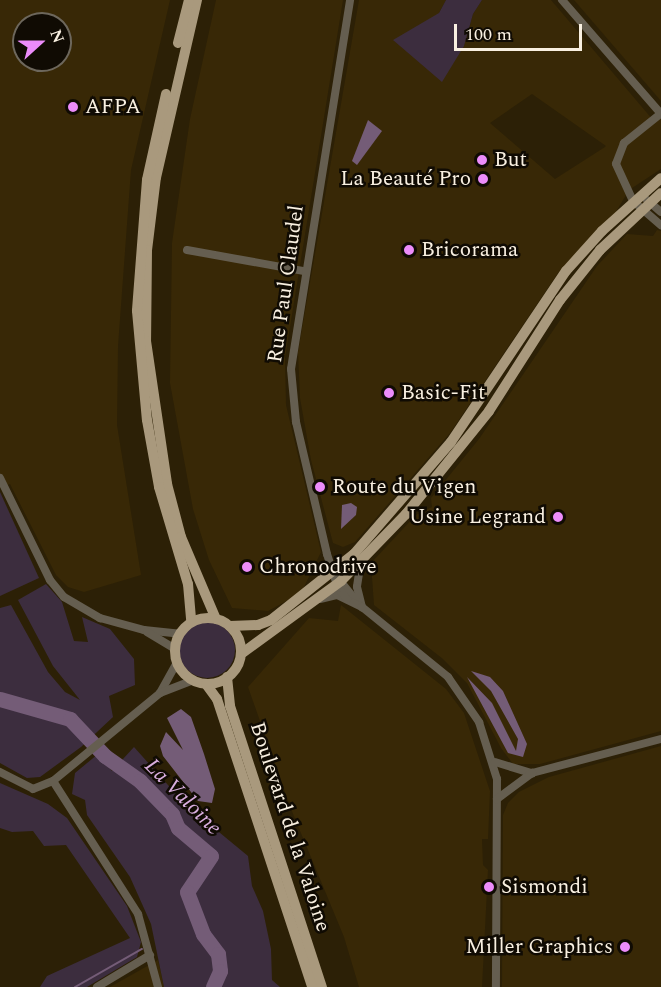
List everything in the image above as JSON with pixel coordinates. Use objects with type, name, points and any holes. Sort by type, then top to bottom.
[{"type":"main road","points":[[189,0],[147,180],[137,311],[149,431],[159,487],[188,584],[191,622]]},
{"type":"main road","points":[[197,0],[156,177],[147,250],[146,341],[167,484],[181,537],[216,619]]},
{"type":"main road","points":[[661,178],[639,199],[566,271],[451,442],[354,554],[271,620],[258,626],[230,626],[216,619],[191,622],[180,634],[175,649],[177,662],[194,680],[206,684],[227,677],[241,654],[339,583],[362,560],[446,467],[489,411],[560,300],[639,199],[661,193]]},
{"type":"main road","points":[[230,626],[238,637],[241,654]]},
{"type":"main road","name":"Boulevard de la Valoine","points":[[227,677],[230,706],[322,987]]},
{"type":"main road","name":"Boulevard de la Valoine","points":[[206,684],[217,699],[312,987]]},
{"type":"street","name":"Rue Paul Claudel","points":[[339,583],[332,572],[296,422],[292,355],[350,0]]},
{"type":"street","points":[[562,0],[660,114],[624,143],[618,153],[616,164],[639,199],[661,225]]},
{"type":"street","points":[[639,199],[661,212]]},
{"type":"street","points":[[187,250],[304,271]]},
{"type":"street","points":[[0,478],[50,580],[64,597],[100,618],[144,630],[180,634]]},
{"type":"street","points":[[362,560],[357,586],[362,607]]},
{"type":"street","points":[[339,583],[347,598]]},
{"type":"street","points":[[339,583],[362,607],[448,677],[471,706],[495,762],[497,799],[496,987]]},
{"type":"street","points":[[309,605],[328,595],[347,598],[362,607]]},
{"type":"street","points":[[144,630],[175,649]]},
{"type":"street","points":[[160,693],[177,662]]},
{"type":"street","points":[[0,772],[33,789],[53,781],[160,693],[194,680]]},
{"type":"street","points":[[497,799],[532,773],[661,739]]},
{"type":"street","points":[[495,762],[532,773]]},
{"type":"street","points":[[53,781],[138,914],[158,987]]},
{"type":"street","points":[[98,987],[150,955]]},
{"type":"shaded area","points":[[0,0],[170,0],[131,170],[118,346],[117,425],[141,575],[84,592],[68,587],[56,575],[10,484],[0,488]]},
{"type":"shaded area","points":[[216,0],[343,0],[285,358],[286,405],[321,552],[301,593],[268,611],[232,608],[209,560],[193,509],[170,383],[172,243],[190,119]]},
{"type":"shaded area","points":[[359,0],[446,0],[439,13],[464,46],[473,14],[482,0],[551,0],[653,120],[661,114],[661,169],[629,190],[614,215],[558,273],[450,433],[355,542],[343,547],[333,543],[311,460],[300,398],[298,352]],"holes":[[[532,94],[606,146],[555,179],[490,123]]]},
{"type":"shaded area","points":[[446,0],[482,0],[473,14],[464,46],[442,82],[393,40],[439,13]]},
{"type":"shaded area","points":[[574,0],[661,0],[661,101]]},
{"type":"shaded area","points":[[368,120],[382,131],[357,165],[352,161]]},
{"type":"shaded area","points":[[657,230],[661,231],[661,731],[540,764],[513,764],[501,748],[467,683],[443,659],[374,605],[371,563],[416,515],[432,507],[431,498],[479,439],[597,266],[627,234],[653,236]]},
{"type":"shaded area","points":[[0,492],[39,578],[0,596]]},
{"type":"shaded area","points":[[351,503],[357,507],[356,515],[341,529],[342,505]]},
{"type":"shaded area","points":[[46,584],[62,602],[74,641],[88,642],[82,617],[110,629],[134,659],[135,685],[109,696],[113,717],[81,747],[40,777],[27,778],[0,763],[0,608],[11,605],[48,672],[65,692],[80,700],[53,666],[18,600]]},
{"type":"shaded area","points":[[341,605],[446,689],[464,713],[490,791],[488,839],[482,839],[483,865],[488,870],[482,987],[359,987],[344,937],[291,809],[248,687],[309,618],[338,621]]},
{"type":"shaded area","points":[[207,622],[218,624],[227,630],[233,639],[235,650],[233,661],[227,670],[218,676],[207,678],[196,676],[187,670],[181,661],[179,650],[181,639],[187,630],[196,624]]},
{"type":"shaded area","points":[[471,671],[490,677],[503,691],[527,744],[523,757],[508,753],[467,677],[492,703],[516,751],[518,739],[491,691]]},
{"type":"shaded area","points":[[181,709],[191,717],[204,754],[215,789],[212,803],[198,801],[163,756],[160,746],[166,732],[183,750],[167,718]]},
{"type":"shaded area","points":[[661,746],[661,987],[502,987],[503,815],[508,803],[519,792],[549,777]]},
{"type":"shaded area","points":[[134,747],[185,804],[248,856],[252,886],[263,911],[271,949],[272,980],[280,987],[164,987],[151,924],[130,877],[87,815],[85,800],[72,794],[75,773],[98,754],[112,771]]},
{"type":"shaded area","points":[[0,783],[48,804],[67,818],[127,906],[141,942],[137,957],[87,987],[40,987],[47,976],[130,938],[66,845],[44,846],[33,831],[12,832],[0,828]]},
{"type":"shaded area","points":[[158,960],[164,987],[110,987]]},
{"type":"waterway","name":"La Valoine","points":[[0,699],[70,719],[105,756],[140,781],[172,814],[178,828],[211,856],[187,892],[203,934],[218,954],[220,971],[213,987]]},
{"type":"waterway","points":[[75,987],[142,949]]},
{"type":"place","name":"AFPA","points":[[73,107]]},
{"type":"place","name":"But","points":[[482,160]]},
{"type":"place","name":"La Beauté Pro","points":[[483,179]]},
{"type":"place","name":"Bricorama","points":[[409,250]]},
{"type":"place","name":"Basic-Fit","points":[[389,393]]},
{"type":"place","name":"Route du Vigen","points":[[320,487]]},
{"type":"place","name":"Usine Legrand","points":[[558,517]]},
{"type":"place","name":"Chronodrive","points":[[247,567]]},
{"type":"place","name":"Sismondi","points":[[489,887]]},
{"type":"place","name":"Miller Graphics","points":[[625,947]]}]
